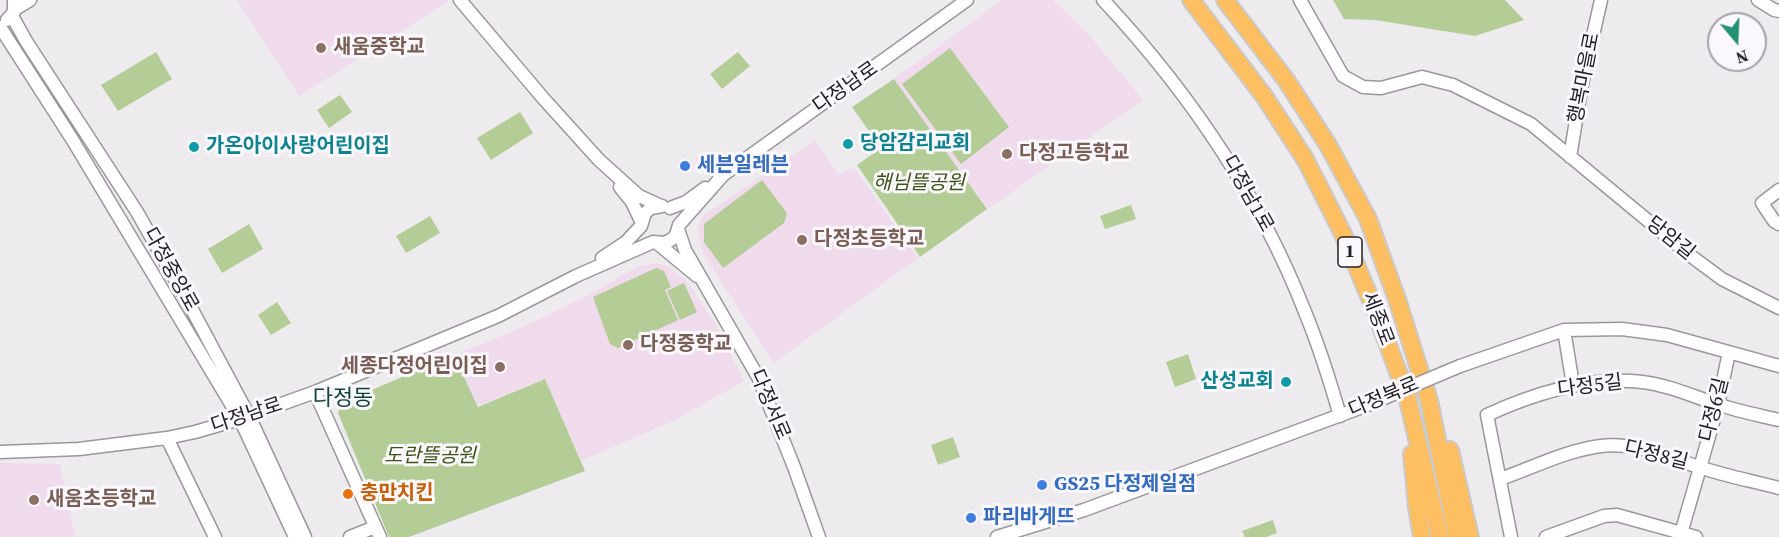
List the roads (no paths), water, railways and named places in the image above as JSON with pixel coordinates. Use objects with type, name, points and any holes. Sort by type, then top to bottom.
[{"type":"highway","name":"세종로","points":[[1191,0],[1264,96],[1305,159],[1341,232],[1373,305],[1407,396],[1440,537]]},
{"type":"highway","name":"세종로","points":[[1230,4],[1286,80],[1328,145],[1368,219],[1397,299],[1429,400],[1457,537]]},
{"type":"highway","points":[[1397,299],[1423,357],[1443,422],[1470,537]]},
{"type":"highway","points":[[1407,396],[1422,537]]},
{"type":"street","points":[[0,22],[14,8],[30,0]]},
{"type":"street","points":[[460,0],[543,98],[600,160],[639,196],[675,212],[679,227]]},
{"type":"street","name":"다정남로","points":[[724,174],[967,0]]},
{"type":"street","name":"다정남1로","points":[[1103,0],[1137,36],[1169,76],[1206,125],[1237,173],[1271,237],[1306,313],[1340,416]]},
{"type":"street","name":"당암길","points":[[1300,0],[1343,76],[1363,87],[1381,88],[1422,77],[1454,85],[1531,124],[1687,253],[1722,279],[1779,308]]},
{"type":"street","name":"행복마을로","points":[[1570,157],[1582,84],[1601,0]]},
{"type":"street","points":[[1758,0],[1779,11]]},
{"type":"street","name":"다정중앙로","points":[[14,8],[32,51],[137,212],[245,417],[305,537]]},
{"type":"street","name":"다정중앙로","points":[[0,27],[72,138],[245,417],[295,537]]},
{"type":"street","points":[[600,160],[632,202],[643,233],[702,281]]},
{"type":"street","points":[[576,276],[626,242],[641,224],[645,213],[651,208],[686,201],[724,174]]},
{"type":"street","points":[[576,276],[656,243],[671,240],[679,227],[724,174]]},
{"type":"street","points":[[1779,190],[1762,203],[1774,221],[1779,224]]},
{"type":"street","name":"다정서로","points":[[679,227],[685,250],[758,376],[819,537]]},
{"type":"street","name":"다정남로","points":[[0,452],[80,449],[167,438],[245,417],[315,392],[498,316],[576,276]]},
{"type":"street","name":"다정북로","points":[[997,537],[1084,510],[1340,416],[1460,366],[1564,330],[1622,329],[1667,335],[1779,366]]},
{"type":"street","points":[[1564,330],[1573,385]]},
{"type":"street","name":"다정6길","points":[[1680,535],[1718,405],[1729,352]]},
{"type":"street","name":"다정5길","points":[[1511,537],[1487,415],[1504,407],[1573,385],[1615,381],[1643,382],[1671,388],[1718,405],[1779,420]]},
{"type":"street","points":[[315,392],[377,532],[350,537]]},
{"type":"street","points":[[167,438],[215,537]]},
{"type":"street","name":"다정8길","points":[[1500,479],[1584,450],[1610,445],[1640,448],[1664,454],[1700,468],[1779,489]]},
{"type":"street","points":[[1546,537],[1604,516],[1617,515],[1680,535],[1695,537]]},
{"type":"place","name":"새움중학교","points":[[321,48]]},
{"type":"place","name":"당암감리교회","points":[[848,144]]},
{"type":"place","name":"가온아이사랑어린이집","points":[[194,147]]},
{"type":"place","name":"다정고등학교","points":[[1007,154]]},
{"type":"place","name":"세븐일레븐","points":[[685,166]]},
{"type":"place","name":"다정초등학교","points":[[802,240]]},
{"type":"place","name":"다정중학교","points":[[628,345]]},
{"type":"place","name":"세종다정어린이집","points":[[500,367]]},
{"type":"place","name":"산성교회","points":[[1286,382]]},
{"type":"place","name":"GS25 다정제일점","points":[[1042,485]]},
{"type":"place","name":"충만치킨","points":[[348,494]]},
{"type":"place","name":"새움초등학교","points":[[34,500]]},
{"type":"place","name":"파리바게뜨","points":[[971,518]]},
{"type":"district","name":"다정동","points":[[343,399]]},
{"type":"park label","name":"해님뜰공원","points":[[919,184]]},
{"type":"park label","name":"도란뜰공원","points":[[430,457]]}]
